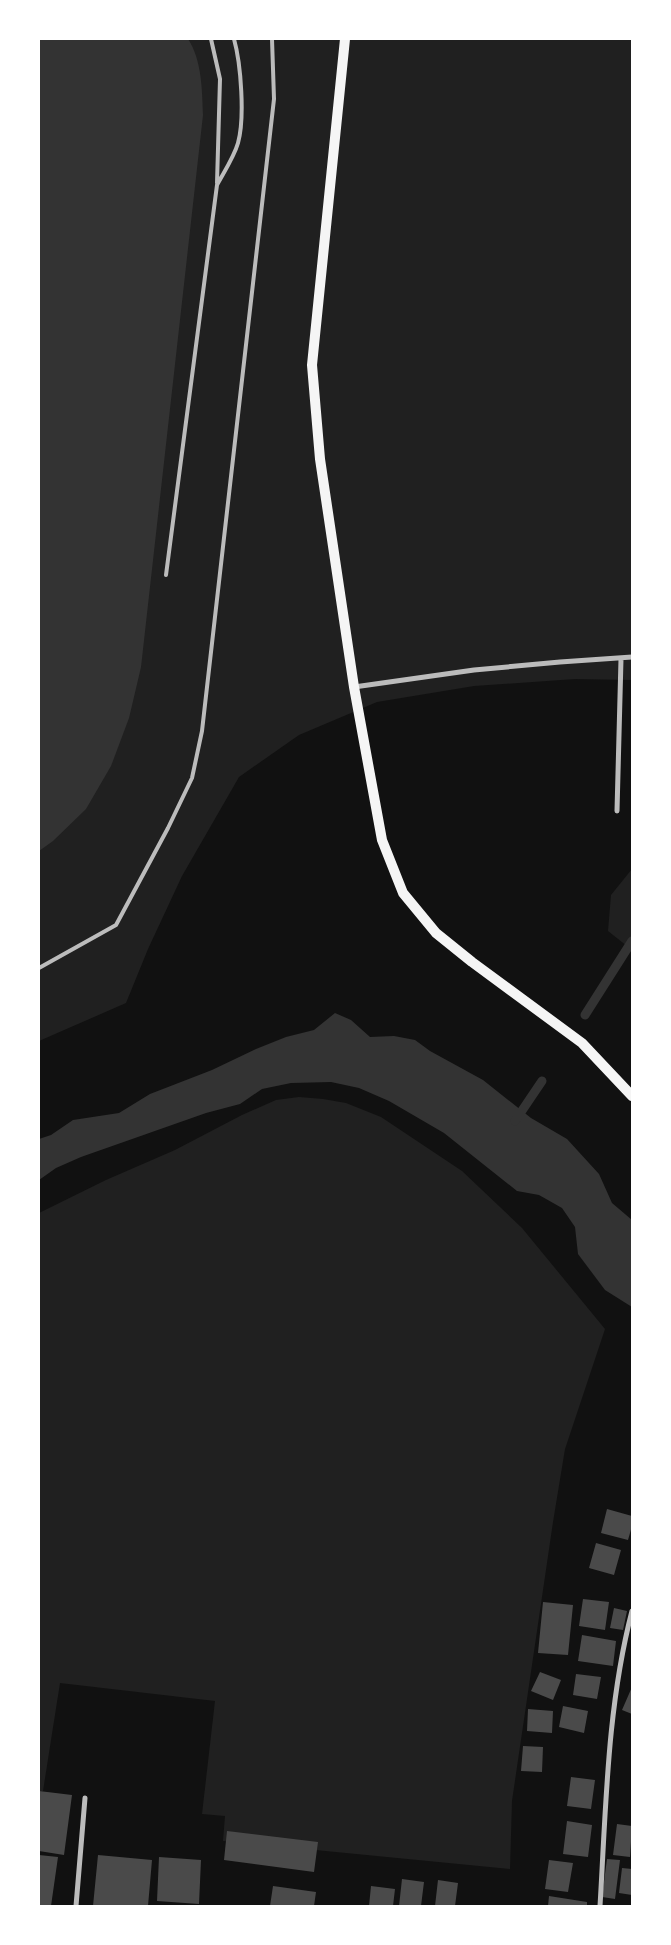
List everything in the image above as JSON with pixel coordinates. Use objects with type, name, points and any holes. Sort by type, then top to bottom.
[{"type":"main road","points":[[345,39],[312,364],[320,459],[354,687],[382,840],[403,894],[436,933],[582,1043],[632,1096]]},
{"type":"street","points":[[354,687],[474,670],[632,657]]},
{"type":"street","points":[[617,811],[621,659]]},
{"type":"street","points":[[600,1906],[611,1740],[620,1672],[632,1611]]},
{"type":"street","points":[[76,1906],[84,1798]]},
{"type":"lane","points":[[166,575],[217,185],[220,79],[211,39]]},
{"type":"lane","points":[[217,185],[238,143],[241,107],[239,56],[234,39]]},
{"type":"lane","points":[[39,968],[116,926],[192,778],[202,731],[274,99],[272,39]]},
{"type":"shaded area","points":[[39,39],[632,39],[632,680],[575,679],[474,686],[377,702],[299,735],[239,777],[182,876],[148,949],[126,1003],[39,1041]]},
{"type":"shaded area","points":[[39,39],[188,39],[193,47],[199,66],[203,115],[141,667],[129,718],[111,766],[86,809],[53,841],[39,851]]},
{"type":"shaded area","points":[[632,869],[632,950],[608,931],[611,895]]},
{"type":"shaded area","points":[[335,1013],[351,1020],[370,1037],[394,1036],[415,1040],[430,1051],[483,1080],[531,1118],[567,1139],[599,1174],[612,1203],[632,1220],[632,1307],[605,1290],[578,1254],[575,1227],[562,1208],[539,1195],[517,1191],[444,1133],[389,1101],[359,1088],[331,1082],[291,1083],[262,1089],[240,1104],[206,1113],[81,1157],[56,1168],[39,1180],[39,1139],[51,1135],[73,1120],[119,1113],[150,1094],[212,1070],[286,1037],[314,1030]]},
{"type":"shaded area","points":[[299,1097],[346,1103],[381,1117],[462,1171],[522,1228],[605,1329],[565,1449],[512,1801],[510,1869],[223,1841],[225,1816],[202,1814],[215,1701],[60,1683],[43,1791],[39,1791],[39,1213],[106,1180],[175,1150],[242,1115],[276,1100]]},
{"type":"building","points":[[607,1509],[632,1516],[632,1526],[628,1540],[601,1533]]},
{"type":"building","points":[[596,1543],[621,1550],[614,1575],[589,1568]]},
{"type":"building","points":[[583,1599],[609,1602],[605,1630],[579,1626]]},
{"type":"building","points":[[543,1602],[573,1605],[568,1655],[538,1653]]},
{"type":"building","points":[[614,1608],[627,1611],[623,1630],[610,1628]]},
{"type":"building","points":[[582,1635],[616,1641],[613,1666],[578,1661]]},
{"type":"building","points":[[540,1672],[561,1680],[553,1700],[531,1691]]},
{"type":"building","points":[[576,1674],[601,1677],[597,1699],[573,1695]]},
{"type":"building","points":[[632,1687],[632,1714],[622,1710]]},
{"type":"building","points":[[563,1706],[588,1711],[584,1733],[559,1727]]},
{"type":"building","points":[[528,1709],[553,1711],[552,1733],[527,1731]]},
{"type":"building","points":[[523,1746],[543,1747],[542,1772],[521,1771]]},
{"type":"building","points":[[571,1777],[595,1780],[591,1809],[567,1806]]},
{"type":"building","points":[[39,1791],[72,1795],[64,1855],[39,1851]]},
{"type":"building","points":[[567,1821],[592,1825],[588,1857],[563,1854]]},
{"type":"building","points":[[617,1824],[632,1826],[630,1857],[613,1855]]},
{"type":"building","points":[[227,1831],[318,1842],[314,1872],[224,1860]]},
{"type":"building","points":[[39,1855],[58,1857],[51,1906],[39,1906]]},
{"type":"building","points":[[98,1855],[152,1860],[148,1906],[93,1906]]},
{"type":"building","points":[[159,1857],[201,1860],[199,1904],[157,1901]]},
{"type":"building","points":[[607,1859],[620,1860],[615,1899],[602,1897]]},
{"type":"building","points":[[549,1860],[573,1863],[568,1892],[545,1889]]},
{"type":"building","points":[[622,1868],[632,1869],[632,1895],[619,1893]]},
{"type":"building","points":[[402,1879],[424,1882],[421,1906],[399,1906]]},
{"type":"building","points":[[438,1880],[458,1883],[455,1906],[435,1906]]},
{"type":"building","points":[[273,1886],[316,1892],[314,1906],[270,1906]]},
{"type":"building","points":[[371,1886],[395,1889],[393,1906],[369,1906]]},
{"type":"building","points":[[549,1896],[587,1902],[587,1906],[548,1906]]},
{"type":"waterway","points":[[585,1015],[632,941]]},
{"type":"waterway","points":[[515,1121],[542,1081]]}]
